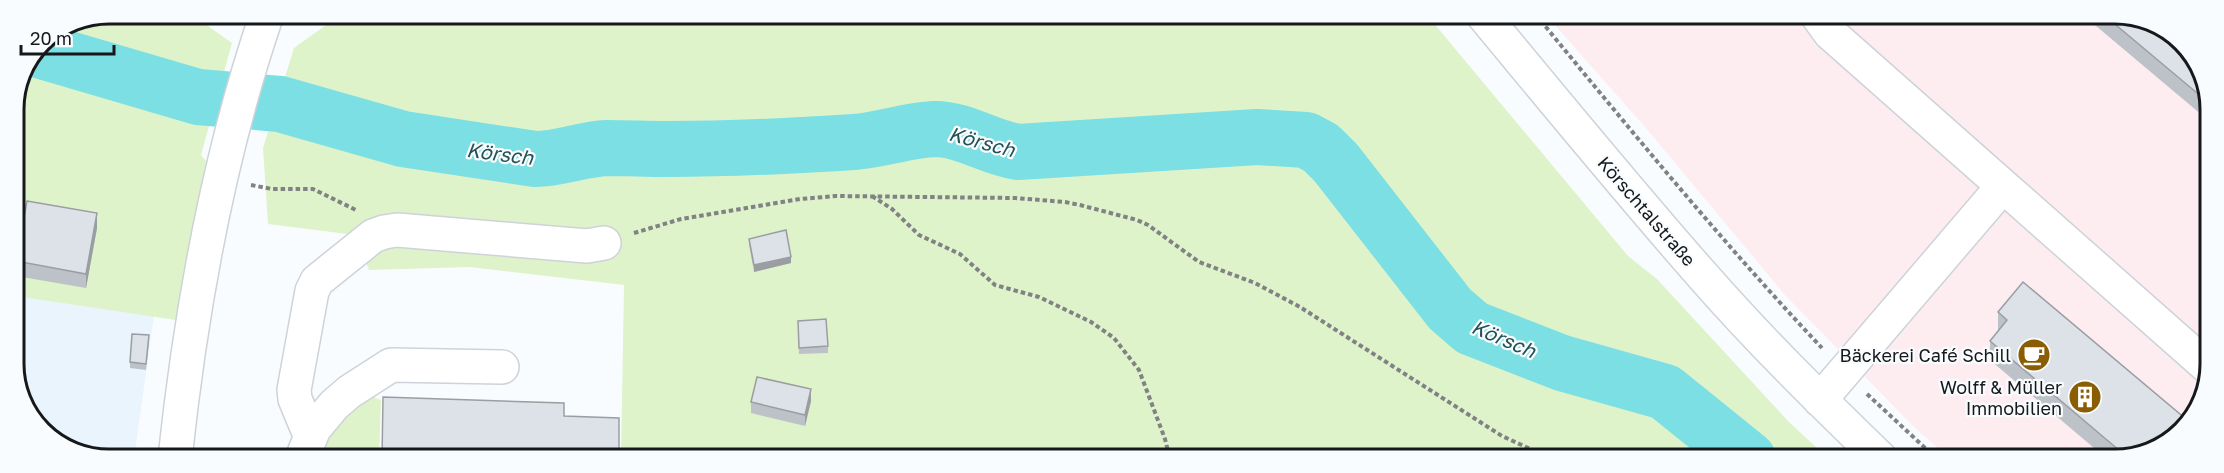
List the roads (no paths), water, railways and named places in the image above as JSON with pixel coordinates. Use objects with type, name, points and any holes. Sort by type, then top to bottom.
[{"type":"main road","points":[[176,449],[199,279],[233,175],[263,24]]},
{"type":"main road","name":"Körschtalstraße","points":[[1490,24],[1704,278],[1820,400],[1871,449]]},
{"type":"main road","points":[[1823,24],[1830,33],[2200,360]]},
{"type":"main road","points":[[1820,400],[2003,186]]},
{"type":"main road","points":[[306,447],[294,390],[312,291],[317,281],[373,236],[384,231],[397,230],[587,246],[604,243]]},
{"type":"main road","points":[[306,447],[334,405],[349,392],[391,365],[502,367]]},
{"type":"waterway","name":"Körsch","points":[[46,52],[198,97],[280,104],[403,139],[535,159],[607,148],[714,148],[854,142],[935,129],[967,135],[997,147],[1018,152],[1257,137],[1306,140],[1321,148],[1336,163],[1450,309],[1472,328],[1562,363],[1665,392],[1736,449]]},
{"type":"place","name":"Bäckerei Café Schill","points":[[2034,355]]},
{"type":"place","name":"Wolff & Müller Immobilien","points":[[2085,397]]}]
